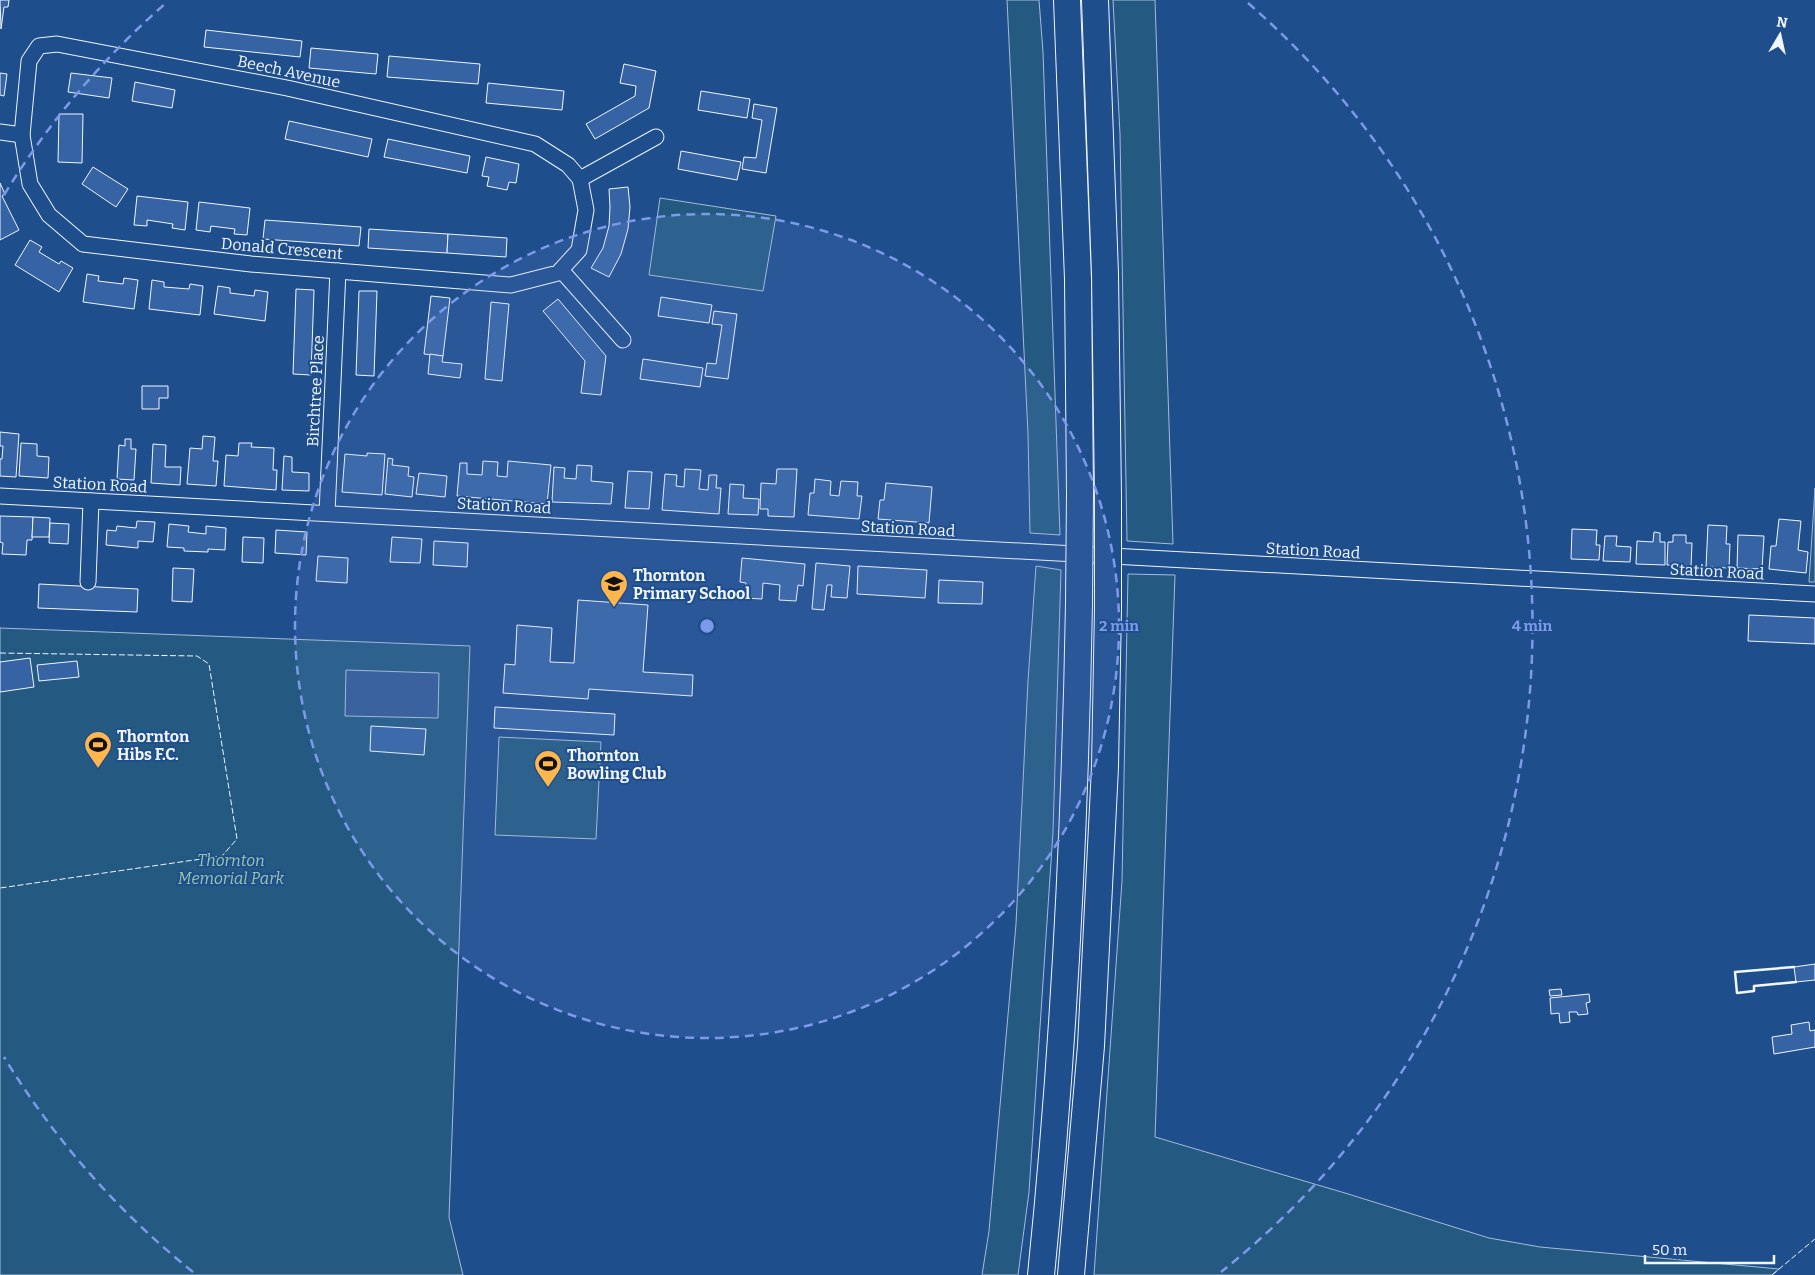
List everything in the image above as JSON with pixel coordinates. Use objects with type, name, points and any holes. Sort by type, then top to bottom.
[{"type":"highway","points":[[1041,1275],[1060,1072],[1071,884],[1077,713],[1080,494],[1078,279],[1066,0]]},
{"type":"highway","points":[[1071,1275],[1091,1046],[1105,767],[1108,608],[1105,274],[1095,0]]},
{"type":"street","name":"Beech Avenue","points":[[22,135],[29,61],[39,46],[57,44],[287,88],[535,144],[568,165],[580,179]]},
{"type":"street","points":[[0,132],[22,135]]},
{"type":"street","name":"Donald Crescent","points":[[22,135],[30,184],[49,215],[83,244],[251,264],[511,285],[558,273],[579,250],[586,210],[580,179]]},
{"type":"street","points":[[580,179],[656,138]]},
{"type":"street","points":[[561,270],[623,340]]},
{"type":"street","name":"Birchtree Place","points":[[327,514],[338,271]]},
{"type":"street","name":"Station Road","points":[[0,496],[1815,594]]},
{"type":"street","points":[[88,582],[91,500]]},
{"type":"green space","points":[[1007,0],[1039,0],[1043,52],[1060,535],[1030,533],[1028,434]]},
{"type":"green space","points":[[1113,0],[1155,0],[1173,544],[1127,541],[1120,134]]},
{"type":"green space","points":[[660,198],[776,216],[763,291],[649,275]]},
{"type":"green space","points":[[1815,488],[1815,582],[1809,582]]},
{"type":"green space","points":[[1036,566],[1061,570],[1053,832],[1029,1192],[1018,1275],[982,1275],[989,1231],[1016,924],[1028,681]]},
{"type":"green space","points":[[1128,574],[1175,575],[1155,1137],[1489,1238],[1540,1247],[1779,1269],[1772,1275],[1094,1275],[1122,881]]},
{"type":"green space","name":"Thornton Memorial Park","points":[[0,628],[470,646],[449,1217],[463,1275],[0,1275]]},
{"type":"green space","name":"Thornton Bowling Club","points":[[499,737],[601,742],[596,839],[495,835]]},
{"type":"shaded area","points":[[346,670],[439,673],[438,718],[345,716]]},
{"type":"building","points":[[0,0],[9,0],[8,7],[4,7],[1,29]]},
{"type":"building","points":[[206,30],[302,41],[300,57],[204,47]]},
{"type":"building","points":[[311,48],[378,54],[376,74],[309,68]]},
{"type":"building","points":[[389,56],[480,64],[478,84],[387,77]]},
{"type":"building","points":[[624,64],[656,71],[649,108],[595,139],[586,124],[635,96],[636,86],[620,83]]},
{"type":"building","points":[[0,73],[7,74],[4,96],[0,95]]},
{"type":"building","points":[[71,73],[112,78],[109,98],[68,92]]},
{"type":"building","points":[[135,82],[175,90],[172,108],[132,101]]},
{"type":"building","points":[[488,83],[564,91],[562,110],[486,103]]},
{"type":"building","points":[[701,91],[750,99],[747,118],[698,110]]},
{"type":"building","points":[[754,104],[777,108],[766,173],[742,169],[744,157],[756,158],[762,120],[752,118]]},
{"type":"building","points":[[59,114],[83,114],[82,163],[58,162]]},
{"type":"building","points":[[289,121],[372,139],[368,157],[285,139]]},
{"type":"building","points":[[388,139],[470,156],[467,173],[384,157]]},
{"type":"building","points":[[681,151],[741,162],[737,180],[678,169]]},
{"type":"building","points":[[486,157],[519,164],[516,183],[509,182],[507,190],[487,186],[489,177],[482,176]]},
{"type":"building","points":[[93,167],[128,189],[116,207],[82,184]]},
{"type":"building","points":[[0,183],[5,194],[2,196],[19,230],[0,240]]},
{"type":"building","points":[[628,187],[630,207],[628,229],[621,254],[609,277],[591,268],[603,248],[609,226],[609,189]]},
{"type":"building","points":[[137,196],[188,202],[185,230],[172,228],[173,224],[147,220],[147,226],[134,225]]},
{"type":"building","points":[[199,202],[250,208],[247,235],[234,234],[235,229],[211,226],[210,232],[196,230]]},
{"type":"building","points":[[265,220],[361,227],[359,246],[263,239]]},
{"type":"building","points":[[369,229],[448,234],[447,253],[368,248]]},
{"type":"building","points":[[448,234],[507,238],[506,257],[447,253]]},
{"type":"building","points":[[30,240],[42,247],[39,252],[59,264],[61,261],[73,268],[59,292],[15,265]]},
{"type":"building","points":[[87,274],[99,276],[98,281],[123,284],[124,278],[138,280],[134,309],[83,302]]},
{"type":"building","points":[[152,280],[164,282],[164,287],[189,289],[190,284],[203,286],[200,315],[149,309]]},
{"type":"building","points":[[218,286],[230,288],[230,293],[254,296],[255,290],[268,292],[265,321],[214,314]]},
{"type":"building","points":[[296,289],[314,290],[311,375],[293,374]]},
{"type":"building","points":[[359,291],[377,291],[374,376],[356,375]]},
{"type":"building","points":[[431,296],[450,298],[443,356],[424,354]]},
{"type":"building","points":[[661,297],[712,305],[709,323],[658,316]]},
{"type":"building","points":[[558,299],[606,356],[601,395],[581,393],[585,361],[543,311]]},
{"type":"building","points":[[491,302],[509,304],[502,381],[485,379]]},
{"type":"building","points":[[714,311],[737,314],[728,379],[705,376],[707,363],[716,364],[722,325],[712,324]]},
{"type":"building","points":[[430,354],[443,356],[442,362],[462,364],[460,378],[428,374]]},
{"type":"building","points":[[643,359],[703,368],[700,387],[640,379]]},
{"type":"building","points":[[142,386],[168,386],[168,398],[159,398],[159,409],[142,409]]},
{"type":"building","points":[[0,432],[19,434],[16,477],[0,476],[0,459],[2,459],[3,446],[0,446]]},
{"type":"building","points":[[203,436],[215,437],[213,461],[218,461],[216,486],[187,484],[190,448],[202,449]]},
{"type":"building","points":[[125,439],[131,439],[131,449],[136,449],[134,480],[117,479],[119,445],[125,446]]},
{"type":"building","points":[[21,443],[37,444],[37,456],[49,457],[48,478],[19,476]]},
{"type":"building","points":[[239,443],[252,443],[251,447],[274,448],[273,470],[277,470],[276,490],[224,486],[226,455],[238,456]]},
{"type":"building","points":[[153,444],[166,445],[165,467],[181,467],[180,485],[151,483]]},
{"type":"building","points":[[367,453],[385,454],[382,495],[342,492],[345,454],[367,456]]},
{"type":"building","points":[[284,456],[292,457],[292,472],[309,473],[309,491],[282,490]]},
{"type":"building","points":[[388,458],[393,459],[392,465],[409,467],[408,476],[414,477],[412,497],[385,494]]},
{"type":"building","points":[[483,461],[498,462],[497,476],[507,477],[508,461],[551,465],[547,504],[457,496],[460,463],[467,463],[467,474],[482,475]]},
{"type":"building","points":[[577,465],[592,466],[591,481],[613,483],[611,504],[552,502],[554,467],[565,468],[564,478],[576,479]]},
{"type":"building","points":[[685,469],[701,470],[699,489],[708,490],[709,475],[717,475],[716,488],[721,488],[719,514],[662,510],[665,474],[677,475],[676,486],[684,487]]},
{"type":"building","points":[[777,469],[797,469],[794,517],[768,516],[768,509],[760,509],[761,483],[776,484]]},
{"type":"building","points":[[628,471],[652,472],[649,509],[625,508]]},
{"type":"building","points":[[419,473],[447,476],[445,497],[416,494]]},
{"type":"building","points":[[815,479],[831,481],[830,495],[839,496],[841,481],[858,482],[857,496],[862,496],[859,519],[808,515],[810,493],[814,493]]},
{"type":"building","points":[[886,483],[932,487],[929,523],[878,519],[880,500],[884,500]]},
{"type":"building","points":[[730,484],[744,485],[743,498],[759,499],[758,515],[728,514]]},
{"type":"building","points":[[0,516],[33,517],[32,540],[27,540],[26,555],[2,554],[3,543],[0,542]]},
{"type":"building","points":[[33,517],[50,518],[49,537],[32,537]]},
{"type":"building","points":[[1779,519],[1801,521],[1798,550],[1808,552],[1806,573],[1769,569],[1771,546],[1776,546]]},
{"type":"building","points":[[137,521],[155,522],[153,542],[138,541],[138,548],[106,545],[107,530],[116,531],[117,526],[136,528]]},
{"type":"building","points":[[50,523],[69,524],[68,544],[49,543]]},
{"type":"building","points":[[169,524],[189,526],[188,532],[206,534],[206,526],[226,528],[225,550],[208,549],[208,552],[184,551],[184,548],[167,547]]},
{"type":"building","points":[[1708,525],[1727,526],[1726,544],[1730,544],[1729,568],[1706,567]]},
{"type":"building","points":[[1572,529],[1597,530],[1596,545],[1600,545],[1599,560],[1571,559]]},
{"type":"building","points":[[276,530],[307,532],[306,555],[275,553]]},
{"type":"building","points":[[1654,532],[1660,533],[1660,542],[1665,542],[1665,565],[1636,564],[1637,541],[1653,542]]},
{"type":"building","points":[[1673,535],[1686,535],[1686,543],[1692,543],[1691,566],[1667,565],[1668,542],[1673,542]]},
{"type":"building","points":[[1738,535],[1764,536],[1762,569],[1737,568]]},
{"type":"building","points":[[1605,536],[1617,536],[1616,546],[1631,547],[1630,562],[1603,561]]},
{"type":"building","points":[[243,537],[264,538],[263,563],[242,562]]},
{"type":"building","points":[[392,537],[422,539],[420,563],[390,562]]},
{"type":"building","points":[[434,541],[468,543],[467,567],[433,565]]},
{"type":"building","points":[[318,556],[348,558],[347,583],[316,581]]},
{"type":"building","points":[[742,558],[805,564],[803,586],[798,585],[796,601],[779,600],[780,585],[763,583],[762,599],[745,598],[746,583],[740,582]]},
{"type":"building","points":[[816,563],[850,566],[847,598],[831,597],[832,585],[827,585],[824,610],[812,609]]},
{"type":"building","points":[[858,566],[927,570],[925,598],[857,594]]},
{"type":"building","points":[[173,568],[194,569],[192,602],[172,601]]},
{"type":"building","points":[[939,580],[983,582],[982,604],[938,603]]},
{"type":"building","points":[[39,584],[138,589],[137,612],[38,608]]},
{"type":"building","points":[[578,600],[648,605],[643,672],[693,675],[692,696],[589,689],[588,699],[503,693],[505,664],[515,665],[517,625],[552,628],[550,662],[574,663]]},
{"type":"building","points":[[1749,615],[1815,618],[1815,644],[1748,641]]},
{"type":"building","points":[[30,658],[34,687],[0,692],[0,662]]},
{"type":"building","points":[[77,661],[79,677],[39,681],[37,665]]},
{"type":"building","points":[[495,707],[615,714],[614,735],[494,728]]},
{"type":"building","points":[[371,726],[426,729],[424,755],[370,751]]},
{"type":"building","points":[[1815,964],[1815,980],[1796,982],[1794,967]]},
{"type":"building","points":[[1561,989],[1562,995],[1550,996],[1549,990]]},
{"type":"building","points":[[1589,994],[1590,1002],[1586,1003],[1588,1014],[1578,1015],[1577,1012],[1569,1012],[1570,1022],[1560,1023],[1559,1013],[1551,1014],[1550,998]]},
{"type":"building","points":[[1809,1022],[1810,1031],[1815,1030],[1815,1047],[1774,1054],[1772,1037],[1792,1034],[1791,1025]]},
{"type":"fence","points":[[0,653],[197,656],[209,664],[237,839],[222,856],[0,888]]},
{"type":"fence","points":[[1772,1275],[1815,1239]]},
{"type":"wall","points":[[1794,967],[1735,972],[1737,993],[1754,991],[1754,986],[1796,982]]},
{"type":"place","name":"Thornton Primary School","points":[[614,608]]},
{"type":"place","name":"Thornton Hibs F.C.","points":[[98,769]]},
{"type":"place","name":"Thornton Bowling Club","points":[[548,788]]}]
